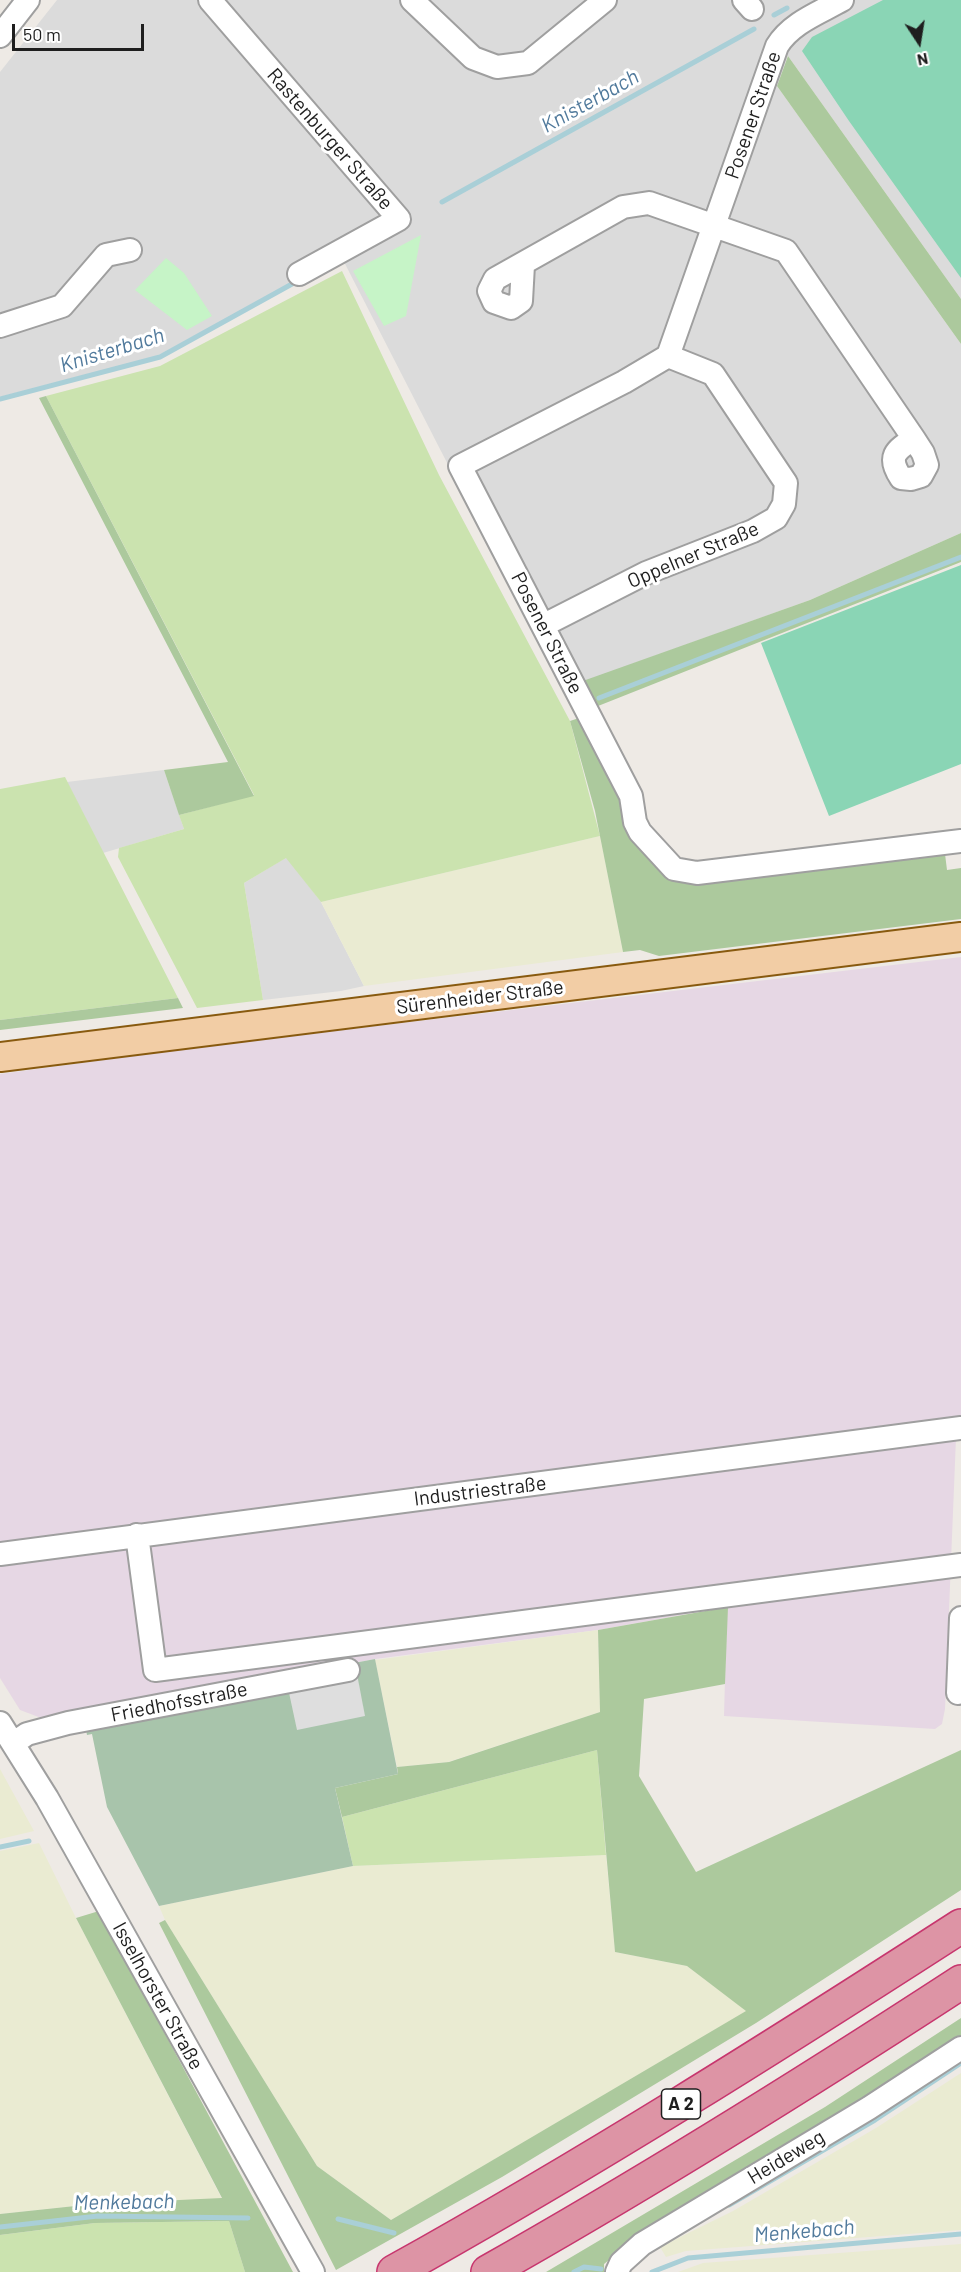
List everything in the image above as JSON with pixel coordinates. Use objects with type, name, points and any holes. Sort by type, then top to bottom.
[{"type":"highway","name":"A 2","points":[[394,2272],[517,2203],[770,2049],[961,1926]]},
{"type":"highway","name":"A 2","points":[[488,2272],[801,2084],[961,1982]]},
{"type":"main road","name":"Sürenheider Straße","points":[[0,1057],[961,937]]},
{"type":"street","points":[[0,36],[28,0]]},
{"type":"street","name":"Rastenburger Straße","points":[[210,0],[399,219],[299,274]]},
{"type":"street","points":[[412,0],[473,58],[497,67],[528,63],[605,0]]},
{"type":"street","name":"Posener Straße","points":[[842,0],[792,27],[777,46],[668,356],[460,466],[631,796],[635,822],[640,832],[674,869],[697,873],[961,841]]},
{"type":"street","points":[[522,265],[623,207],[649,203],[786,251],[914,439]]},
{"type":"street","points":[[0,326],[62,306],[106,255],[130,250]]},
{"type":"street","name":"Oppelner Straße","points":[[544,625],[646,573],[753,531],[776,518],[784,504],[786,483],[713,374],[668,356]]},
{"type":"street","name":"Industriestraße","points":[[0,1554],[961,1428]]},
{"type":"street","points":[[137,1535],[155,1670],[961,1565]]},
{"type":"street","points":[[958,1693],[961,1618]]},
{"type":"street","name":"Friedhofsstraße","points":[[14,1743],[27,1734],[68,1723],[348,1670]]},
{"type":"street","name":"Isselhorster Straße","points":[[0,1723],[47,1798],[308,2264]]},
{"type":"street","name":"Heideweg","points":[[619,2268],[642,2244],[869,2108],[961,2048]]},
{"type":"shaded area","points":[[57,0],[961,0],[961,299],[788,56],[777,86],[961,344],[961,533],[810,600],[563,689],[341,256],[157,356],[0,397],[0,72]]},
{"type":"shaded area","points":[[164,770],[184,829],[103,853],[67,782]]},
{"type":"shaded area","points":[[287,857],[321,902],[364,986],[263,1000],[244,883]]},
{"type":"shaded area","points":[[961,957],[961,1419],[0,1542],[0,1074],[207,1046]]},
{"type":"shaded area","points":[[956,1438],[945,1709],[942,1724],[935,1729],[724,1716],[727,1607],[598,1630],[375,1659],[83,1715],[44,1719],[20,1710],[0,1678],[0,1562]]},
{"type":"shaded area","points":[[357,1674],[365,1716],[297,1730],[288,1688]]},
{"type":"green space","points":[[883,0],[961,0],[961,278],[802,51],[812,37]]},
{"type":"green space","points":[[788,56],[961,299],[961,344],[777,86]]},
{"type":"green space","points":[[421,235],[406,316],[384,326],[353,271]]},
{"type":"green space","points":[[166,258],[184,273],[212,316],[187,330],[135,290]]},
{"type":"green space","points":[[342,271],[439,475],[570,721],[600,836],[321,902],[286,858],[244,883],[263,1000],[197,1008],[118,857],[119,848],[184,829],[179,815],[254,795],[46,396],[160,366]]},
{"type":"green space","points":[[46,396],[254,796],[179,815],[164,770],[228,762],[39,398]]},
{"type":"green space","points":[[961,533],[961,562],[593,708],[580,682],[810,600]]},
{"type":"green space","points":[[961,565],[961,764],[829,816],[761,643]]},
{"type":"green space","points":[[582,717],[621,798],[630,839],[666,878],[700,883],[945,854],[947,870],[961,868],[961,919],[659,956],[640,950],[623,952],[595,811],[570,721]]},
{"type":"green space","points":[[65,777],[178,998],[0,1020],[0,789]]},
{"type":"green space","points":[[600,836],[623,952],[364,986],[321,902]]},
{"type":"green space","points":[[178,998],[183,1008],[0,1030],[0,1020]]},
{"type":"green space","points":[[728,1607],[725,1684],[644,1699],[639,1776],[696,1872],[961,1750],[961,1890],[756,2023],[502,2177],[336,2270],[159,1923],[165,1920],[317,2166],[391,2220],[746,2011],[687,1966],[615,1952],[597,1750],[342,1817],[335,1788],[398,1774],[397,1767],[449,1762],[600,1712],[598,1630]]},
{"type":"green space","points":[[598,1630],[600,1712],[448,1762],[397,1767],[375,1660]]},
{"type":"green space","points":[[375,1659],[398,1774],[335,1788],[353,1866],[159,1906],[107,1807],[92,1734],[87,1735],[83,1715]]},
{"type":"green space","points":[[597,1750],[606,1855],[353,1866],[342,1817]]},
{"type":"green space","points":[[0,1769],[34,1831],[0,1839]]},
{"type":"green space","points":[[39,1843],[222,2199],[94,2204],[0,2214],[0,1851]]},
{"type":"green space","points":[[606,1855],[615,1952],[687,1966],[747,2011],[391,2220],[317,2166],[165,1920],[159,1906],[353,1866]]},
{"type":"green space","points":[[99,1911],[293,2272],[245,2272],[229,2221],[95,2223],[0,2235],[0,2214],[94,2204],[222,2198],[76,1918]]},
{"type":"green space","points":[[961,2018],[961,2039],[640,2235],[604,2264],[604,2272],[546,2272],[825,2107]]},
{"type":"green space","points":[[961,2073],[961,2230],[686,2251],[666,2257],[660,2247],[733,2211],[876,2128]]},
{"type":"green space","points":[[229,2221],[245,2272],[0,2272],[0,2235],[95,2223]]},
{"type":"green space","points":[[961,2244],[961,2272],[678,2272],[703,2263]]},
{"type":"waterway","name":"Knisterbach","points":[[774,15],[787,8]]},
{"type":"waterway","name":"Knisterbach","points":[[442,202],[754,29]]},
{"type":"waterway","name":"Knisterbach","points":[[0,399],[160,357],[292,284]]},
{"type":"waterway","points":[[599,698],[961,557]]},
{"type":"waterway","points":[[0,1847],[29,1841]]},
{"type":"waterway","points":[[729,2205],[875,2120],[961,2063]]},
{"type":"waterway","name":"Menkebach","points":[[0,2227],[98,2216],[248,2218]]},
{"type":"waterway","name":"Menkebach","points":[[338,2219],[394,2233]]},
{"type":"waterway","name":"Menkebach","points":[[652,2272],[688,2258],[961,2234]]},
{"type":"waterway","name":"Menkebach","points":[[574,2272],[584,2267],[601,2269]]}]
